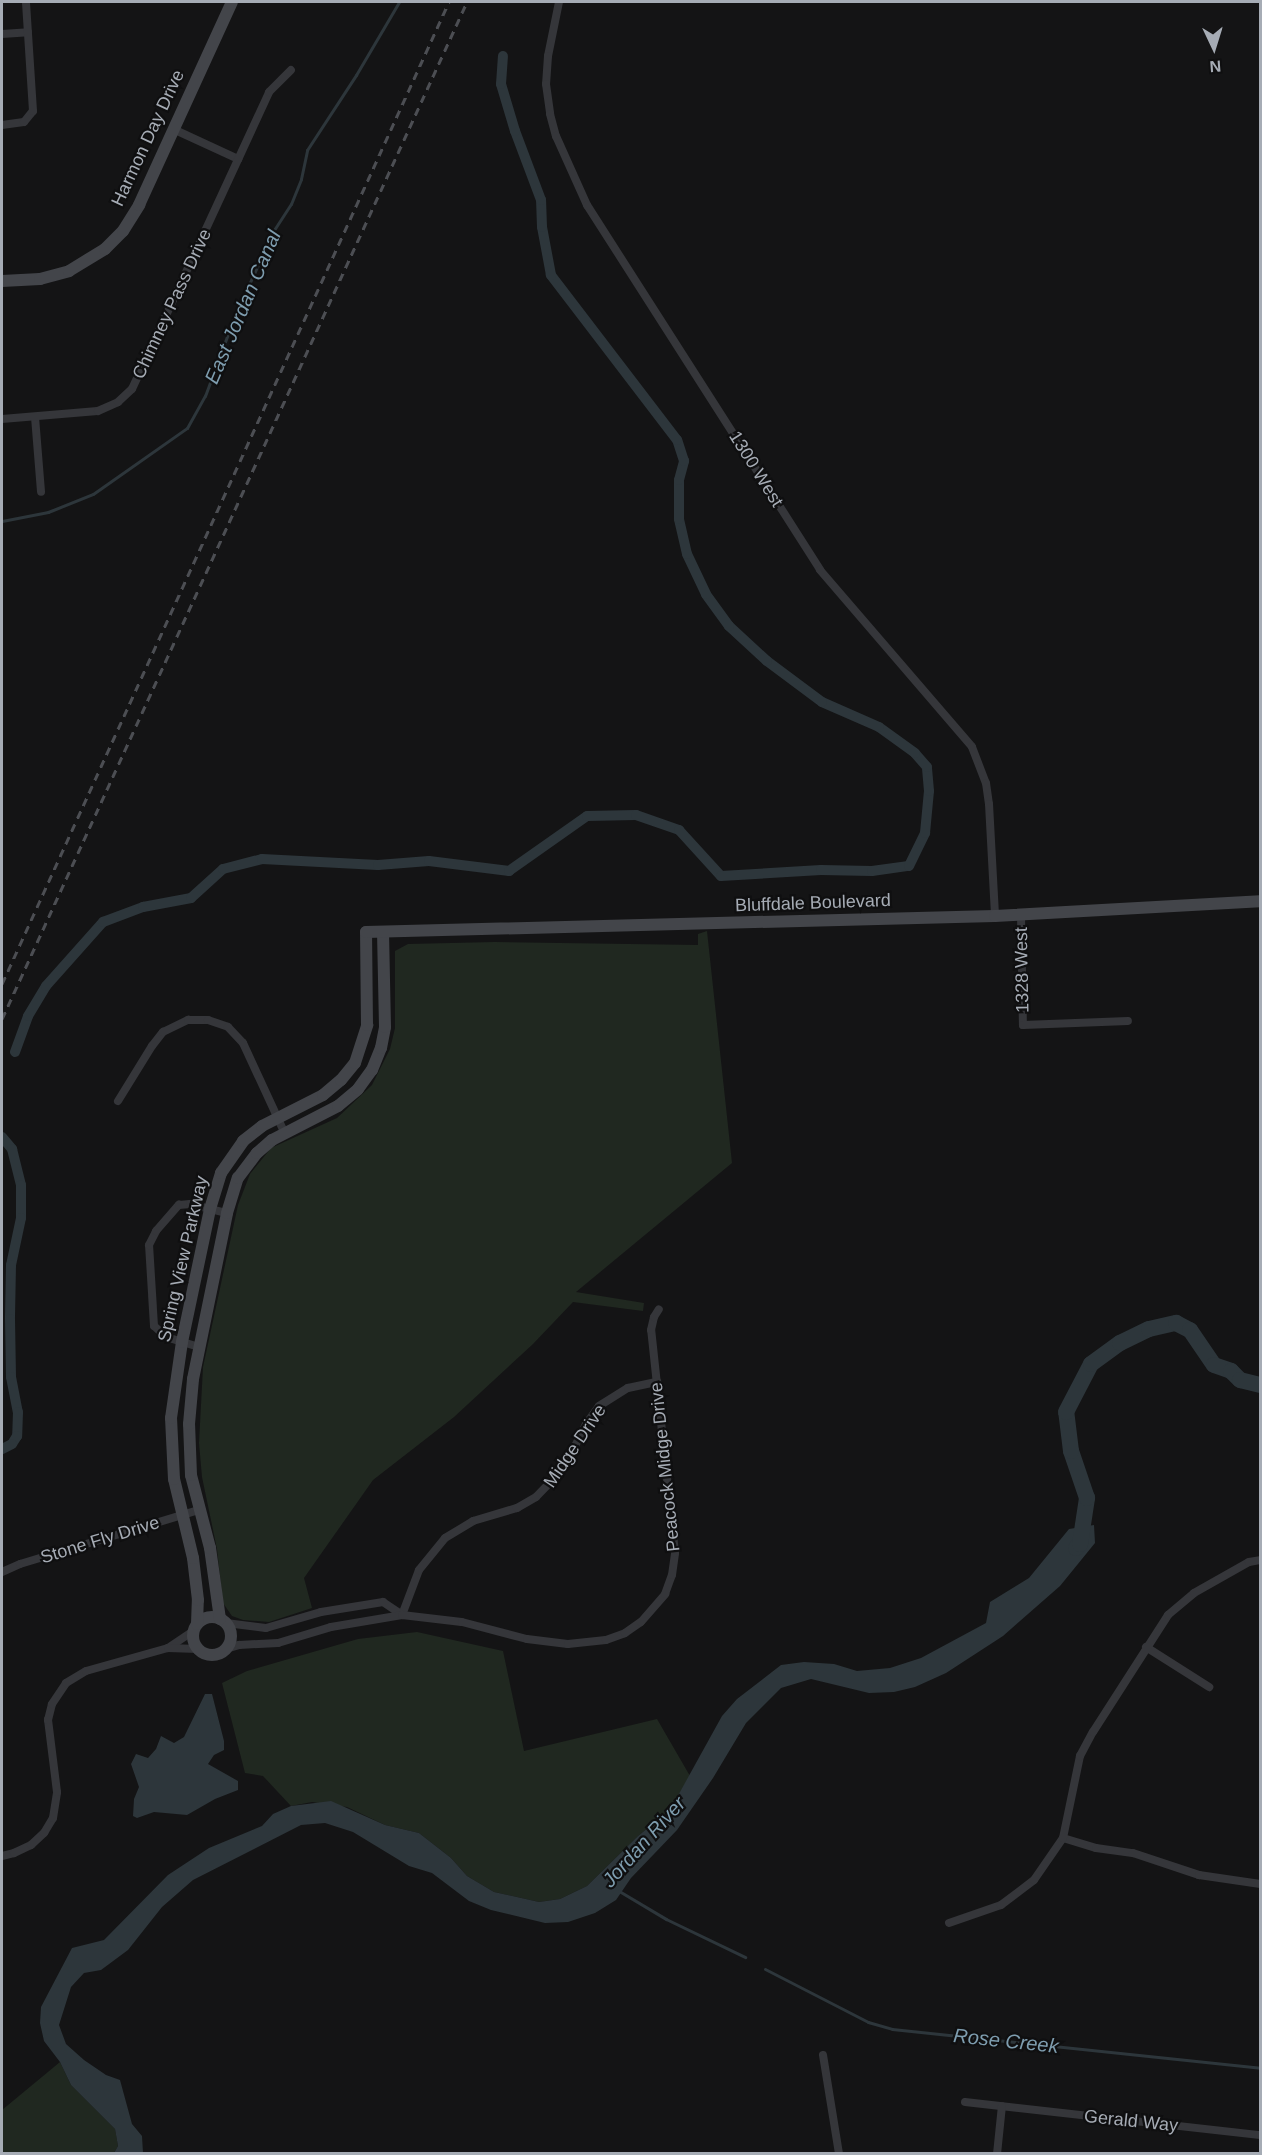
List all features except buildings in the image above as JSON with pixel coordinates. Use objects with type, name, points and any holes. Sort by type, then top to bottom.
[{"type":"street","points":[[2,125],[21,123],[30,117],[33,107],[26,2]]},
{"type":"street","name":"Harmon Day Drive","points":[[2,281],[60,274],[78,267],[105,249],[132,218],[232,2]]},
{"type":"street","name":"1300 West","points":[[559,2],[548,56],[546,84],[550,114],[556,136],[587,205],[820,570],[972,747],[986,783],[989,804],[995,916]]},
{"type":"street","points":[[2,34],[28,32]]},
{"type":"street","name":"Chimney Pass Drive","points":[[2,419],[98,411],[118,402],[132,389],[269,92],[291,70]]},
{"type":"street","points":[[173,129],[238,159]]},
{"type":"street","points":[[35,417],[41,492]]},
{"type":"street","name":"Bluffdale Boulevard","points":[[366,932],[995,916],[1260,901]]},
{"type":"street","name":"1328 West","points":[[1021,915],[1023,1025],[1128,1021]]},
{"type":"street","name":"Spring View Parkway","points":[[195,1627],[195,1572],[174,1479],[171,1442],[172,1403],[182,1342],[210,1209],[220,1173],[235,1151],[252,1133],[333,1088],[349,1072],[360,1053],[368,1015],[366,932]]},
{"type":"street","name":"Spring View Parkway","points":[[223,1621],[210,1548],[191,1475],[189,1444],[190,1403],[199,1347],[227,1213],[234,1187],[243,1169],[264,1146],[326,1114],[349,1098],[365,1080],[377,1059],[384,1038],[386,1015],[383,932]]},
{"type":"street","points":[[118,1101],[163,1032],[188,1020],[208,1020],[228,1027],[243,1043],[285,1134]]},
{"type":"street","points":[[199,1347],[162,1335],[154,1326],[149,1245],[156,1231],[179,1205],[190,1204],[227,1213]]},
{"type":"street","name":"Peacock Midge Drive","points":[[226,1649],[239,1645],[278,1643],[332,1627],[402,1615],[462,1622],[527,1640],[568,1644],[616,1637],[634,1628],[649,1616],[669,1585],[675,1553],[651,1330],[654,1317],[659,1309]]},
{"type":"street","name":"Midge Drive","points":[[402,1615],[419,1570],[445,1538],[473,1521],[517,1508],[536,1497],[559,1476],[586,1424],[599,1406],[628,1388],[657,1382]]},
{"type":"street","name":"Stone Fly Drive","points":[[2,1572],[20,1564],[199,1510]]},
{"type":"street","points":[[949,1923],[1001,1905],[1034,1880],[1063,1838],[1080,1756],[1168,1615],[1194,1593],[1250,1562],[1260,1560]]},
{"type":"street","name":"Peacock Midge Drive","points":[[223,1621],[266,1628],[329,1610],[383,1602],[402,1615]]},
{"type":"street","points":[[2,1856],[31,1845],[44,1833],[53,1818],[57,1792],[48,1727],[52,1704],[61,1689],[73,1678],[86,1671],[168,1648],[198,1649],[212,1655],[226,1649],[231,1633],[223,1621],[208,1617],[168,1648]]},
{"type":"street","points":[[195,1627],[193,1641],[198,1649]]},
{"type":"street","points":[[1146,1647],[1209,1687]]},
{"type":"street","points":[[1063,1838],[1096,1848],[1133,1852],[1198,1875],[1260,1884]]},
{"type":"street","points":[[823,2055],[839,2154]]},
{"type":"street","name":"Gerald Way","points":[[965,2102],[1260,2135]]},
{"type":"street","points":[[997,2154],[1002,2106]]},
{"type":"shaded area","points":[[707,931],[732,1163],[576,1292],[644,1303],[643,1311],[573,1302],[533,1344],[454,1417],[373,1480],[304,1578],[312,1608],[269,1622],[243,1620],[232,1616],[223,1603],[217,1549],[202,1477],[199,1443],[203,1367],[238,1205],[250,1174],[271,1148],[337,1118],[372,1085],[390,1049],[395,1028],[395,951],[408,944],[495,942],[698,945],[698,934]]},
{"type":"shaded area","points":[[417,1632],[503,1651],[524,1751],[657,1719],[690,1776],[670,1810],[638,1836],[587,1886],[560,1899],[539,1902],[494,1892],[467,1876],[451,1858],[419,1833],[385,1825],[347,1807],[312,1802],[291,1806],[263,1776],[245,1773],[222,1683],[247,1671],[358,1639]]},
{"type":"shaded area","points":[[60,2062],[71,2085],[115,2129],[118,2146],[114,2153],[2,2154],[2,2110]]},
{"type":"water","points":[[1094,1525],[1095,1543],[1060,1586],[1003,1636],[946,1673],[915,1687],[894,1692],[869,1693],[811,1679],[781,1688],[746,1723],[713,1778],[677,1830],[631,1878],[616,1900],[595,1913],[568,1922],[545,1923],[491,1910],[469,1901],[432,1873],[409,1866],[353,1832],[325,1823],[301,1825],[193,1880],[162,1907],[128,1950],[101,1970],[84,1973],[71,1987],[59,2025],[66,2044],[106,2075],[120,2080],[132,2124],[142,2136],[143,2153],[114,2153],[118,2146],[115,2129],[71,2085],[60,2062],[44,2041],[40,2023],[41,2007],[72,1948],[104,1940],[168,1875],[209,1848],[262,1826],[273,1814],[291,1806],[331,1801],[385,1825],[419,1833],[451,1858],[467,1876],[494,1892],[539,1902],[560,1899],[587,1886],[638,1836],[670,1810],[722,1716],[737,1699],[781,1665],[804,1662],[834,1664],[857,1671],[890,1668],[921,1658],[986,1623],[990,1602],[1029,1578],[1069,1529]]},
{"type":"water","points":[[205,1694],[212,1694],[224,1741],[224,1750],[214,1755],[208,1764],[238,1781],[238,1790],[215,1799],[187,1815],[154,1812],[137,1818],[133,1816],[134,1799],[139,1787],[131,1764],[136,1754],[148,1758],[156,1749],[161,1736],[174,1743],[184,1737]]},
{"type":"waterway","name":"East Jordan Canal","points":[[2,521],[48,512],[93,494],[187,428],[205,396],[235,315],[274,230],[291,204],[301,179],[307,150],[356,75],[399,2]]},
{"type":"waterway","points":[[15,1052],[28,1016],[46,986],[103,922],[143,907],[191,898],[223,869],[262,859],[378,865],[429,861],[509,871],[587,816],[636,815],[679,830],[721,876],[821,870],[872,871],[909,866],[925,833],[929,791],[927,767],[915,753],[879,727],[822,702],[767,661],[729,626],[706,594],[687,554],[679,519],[679,480],[684,461],[677,440],[551,275],[542,227],[541,200],[515,131],[501,84],[503,56]]},
{"type":"waterway","points":[[2,1137],[12,1149],[21,1185],[21,1218],[11,1265],[10,1319],[11,1377],[18,1412],[17,1436],[12,1444],[2,1449]]},
{"type":"waterway","name":"Jordan River","points":[[1076,1548],[1080,1544],[1087,1498],[1071,1451],[1066,1412],[1091,1364],[1120,1343],[1149,1329],[1176,1323],[1190,1330],[1214,1365],[1231,1371],[1240,1380],[1260,1385]]},
{"type":"waterway","name":"Rose Creek","points":[[619,1891],[666,1919],[745,1957]]},
{"type":"waterway","name":"Rose Creek","points":[[765,1969],[868,2022],[892,2029],[1260,2068]]},
{"type":"railway","points":[[2,984],[449,2]]},
{"type":"railway","points":[[2,1019],[467,2]]}]
